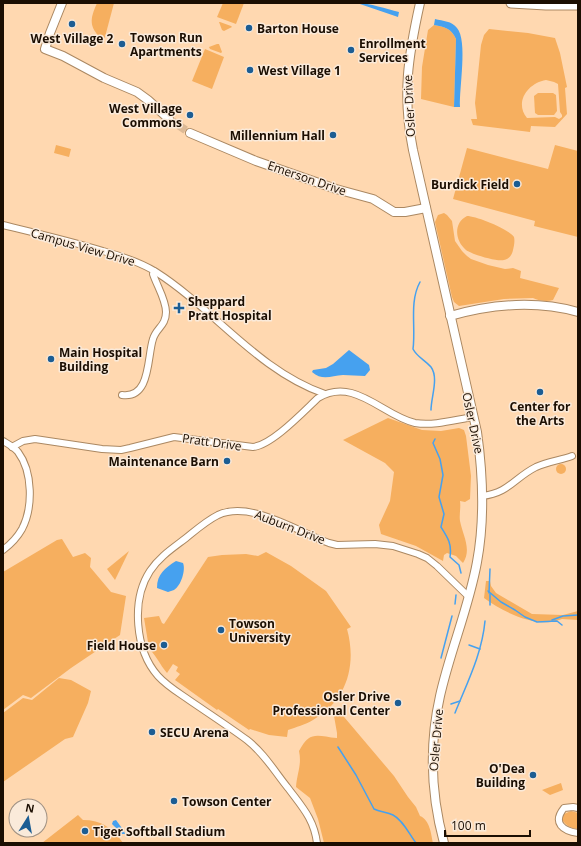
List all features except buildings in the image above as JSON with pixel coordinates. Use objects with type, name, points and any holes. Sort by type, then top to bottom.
[{"type":"main road","points":[[511,3],[578,5]]},
{"type":"street","points":[[62,3],[45,50],[63,56],[104,78],[138,92],[169,119]]},
{"type":"street","name":"Osler Drive","points":[[420,3],[409,58],[407,81],[407,103],[411,144],[477,432],[481,462],[482,496],[479,548],[469,597],[440,696],[434,737],[432,766],[434,796],[444,843]]},
{"type":"street","name":"Emerson Drive","points":[[190,133],[256,160],[336,189],[373,199],[394,212],[405,212],[426,208]]},
{"type":"street","name":"Campus View Drive","points":[[3,225],[105,251],[141,264],[170,282],[239,340],[276,367],[299,383],[325,394],[341,392],[353,394],[376,403],[406,420],[416,423],[433,424],[473,417]]},
{"type":"street","points":[[122,394],[133,394],[142,386],[147,372],[153,337],[166,319],[164,304],[153,274],[154,271]]},
{"type":"street","points":[[450,316],[477,309],[514,304],[550,306],[578,312]]},
{"type":"street","name":"Pratt Drive","points":[[12,447],[23,441],[36,439],[102,449],[121,450],[174,437],[253,448],[258,447],[273,438],[318,398],[325,394]]},
{"type":"street","points":[[3,441],[12,447],[20,457],[29,483],[26,518],[22,529],[12,542],[3,550]]},
{"type":"street","points":[[482,496],[501,492],[524,475],[542,465],[572,456]]},
{"type":"street","name":"Auburn Drive","points":[[317,843],[315,832],[308,814],[264,757],[248,740],[170,687],[158,676],[150,665],[140,642],[139,616],[141,594],[150,571],[167,552],[210,520],[229,512],[244,511],[266,516],[337,545],[375,544],[394,546],[418,554],[427,558],[437,566],[469,597]]},
{"type":"street","points":[[578,808],[564,808],[560,813],[559,822],[566,831],[578,833]]},
{"type":"shaded area","points":[[97,3],[114,3],[103,40],[95,31],[92,23],[93,14]]},
{"type":"shaded area","points":[[223,3],[244,3],[236,24],[217,17]]},
{"type":"shaded area","points":[[219,22],[232,27],[224,31],[222,30]]},
{"type":"shaded area","points":[[434,25],[441,26],[452,32],[456,39],[454,107],[421,99],[422,67],[428,30]]},
{"type":"shaded area","points":[[489,29],[528,33],[555,38],[560,53],[567,87],[565,88],[567,114],[555,127],[531,126],[530,132],[473,125],[471,119],[477,119],[475,103],[481,45],[484,35]],"holes":[[[546,80],[558,84],[560,112],[562,117],[559,119],[555,117],[527,118],[523,112],[522,106],[525,94],[539,82]]]},
{"type":"shaded area","points":[[219,44],[221,53],[210,49],[209,47]]},
{"type":"shaded area","points":[[205,49],[224,57],[212,89],[192,81]]},
{"type":"shaded area","points":[[538,93],[553,93],[556,95],[557,111],[554,115],[538,115],[535,113],[534,96]]},
{"type":"shaded area","points":[[56,145],[71,149],[69,157],[54,153]]},
{"type":"shaded area","name":"Burdick Field","points":[[555,145],[578,151],[578,237],[534,226],[535,221],[453,199],[467,148],[548,169]]},
{"type":"shaded area","points":[[444,213],[452,221],[455,241],[467,256],[488,265],[505,269],[513,268],[521,271],[520,278],[559,288],[553,300],[543,301],[533,298],[504,299],[459,306],[454,302],[452,297],[435,222],[438,215]]},
{"type":"shaded area","points":[[467,216],[477,218],[506,230],[514,237],[513,252],[507,259],[490,259],[469,252],[462,246],[457,232],[459,223]]},
{"type":"shaded area","points":[[388,418],[422,430],[441,431],[459,428],[464,430],[471,476],[470,499],[465,502],[460,501],[460,521],[467,548],[466,558],[463,563],[456,556],[447,553],[444,555],[443,561],[416,546],[381,534],[379,525],[390,501],[394,472],[385,463],[343,440]]},
{"type":"shaded area","points":[[559,464],[563,464],[565,465],[565,473],[559,474],[556,471],[556,467]]},
{"type":"shaded area","points":[[62,539],[73,557],[85,553],[91,558],[90,567],[111,592],[126,596],[120,635],[71,668],[31,698],[23,695],[3,710],[3,572],[57,540]]},
{"type":"shaded area","points":[[129,551],[115,580],[107,569]]},
{"type":"shaded area","points":[[266,552],[291,566],[326,591],[351,627],[347,629],[350,642],[350,669],[341,692],[334,703],[325,712],[304,725],[288,730],[287,737],[269,735],[250,729],[249,730],[218,709],[217,710],[175,680],[180,674],[176,671],[178,667],[173,664],[167,673],[153,652],[147,647],[150,642],[148,642],[144,618],[159,616],[164,624],[208,557],[246,554],[258,556]]},
{"type":"shaded area","points":[[486,581],[490,581],[491,586],[496,593],[532,614],[563,615],[578,611],[578,620],[562,619],[552,622],[542,622],[516,616],[499,608],[484,598]]},
{"type":"shaded area","points":[[59,678],[71,680],[91,691],[88,703],[73,737],[65,739],[3,782],[3,713],[23,698],[32,700]]},
{"type":"shaded area","points":[[339,711],[394,776],[416,807],[420,816],[428,824],[433,843],[324,843],[318,819],[310,798],[296,787],[300,765],[299,751],[303,744],[311,737],[319,736],[337,738],[334,716]]},
{"type":"shaded area","points":[[561,783],[563,790],[550,795],[542,790]]},
{"type":"shaded area","points":[[571,811],[578,813],[578,829],[565,824],[562,820],[564,814]]},
{"type":"shaded area","name":"Tiger Softball Stadium","points":[[78,815],[83,820],[95,821],[111,829],[123,843],[42,843]]},
{"type":"water","points":[[357,3],[373,5],[399,12],[398,17]]},
{"type":"water","points":[[435,19],[453,24],[460,34],[463,54],[460,107],[454,107],[456,39],[452,32],[441,26],[434,25]]},
{"type":"water","points":[[349,350],[369,365],[370,370],[365,376],[343,375],[323,377],[312,372],[313,370],[326,368],[333,364]]},
{"type":"water","points":[[176,561],[183,563],[184,566],[181,582],[177,588],[168,592],[157,588],[158,579],[162,572]]},
{"type":"water","points":[[116,820],[125,834],[122,834],[112,824],[113,821]]},
{"type":"waterway","points":[[420,282],[414,306],[413,349],[431,367],[433,371],[435,382],[431,410]]},
{"type":"waterway","points":[[435,439],[433,443],[440,459],[443,475],[439,497],[444,514],[441,527],[449,541],[450,557],[459,565],[461,573]]},
{"type":"waterway","points":[[489,593],[490,569]]},
{"type":"waterway","points":[[488,591],[501,602],[525,617],[537,622],[557,621],[562,625]]},
{"type":"waterway","points":[[490,594],[490,605]]},
{"type":"waterway","points":[[455,604],[456,595]]},
{"type":"waterway","points":[[552,620],[563,616],[578,615]]},
{"type":"waterway","points":[[441,658],[452,616]]},
{"type":"waterway","points":[[455,713],[481,645],[485,621]]},
{"type":"waterway","points":[[469,645],[480,649]]},
{"type":"waterway","points":[[451,704],[460,701]]},
{"type":"waterway","points":[[338,747],[356,775],[374,809],[397,817],[416,843]]},
{"type":"tunnel","points":[[169,119],[190,133]]},
{"type":"place","name":"West Village 2","points":[[72,24]]},
{"type":"place","name":"Barton House","points":[[249,28]]},
{"type":"place","name":"Towson Run Apartments","points":[[122,44]]},
{"type":"place","name":"Enrollment Services","points":[[351,50]]},
{"type":"place","name":"West Village 1","points":[[250,70]]},
{"type":"place","name":"West Village Commons","points":[[190,115]]},
{"type":"place","name":"Millennium Hall","points":[[333,135]]},
{"type":"place","name":"Burdick Field","points":[[517,184]]},
{"type":"place","name":"Sheppard Pratt Hospital","points":[[179,308]]},
{"type":"place","name":"Main Hospital Building","points":[[51,359]]},
{"type":"place","name":"Center for the Arts","points":[[540,392]]},
{"type":"place","name":"Maintenance Barn","points":[[227,461]]},
{"type":"place","name":"Towson University","points":[[221,630]]},
{"type":"place","name":"Field House","points":[[164,645]]},
{"type":"place","name":"Osler Drive Professional Center","points":[[398,703]]},
{"type":"place","name":"SECU Arena","points":[[152,732]]},
{"type":"place","name":"O'Dea Building","points":[[533,775]]},
{"type":"place","name":"Towson Center","points":[[174,801]]},
{"type":"place","name":"Tiger Softball Stadium","points":[[85,831]]}]
